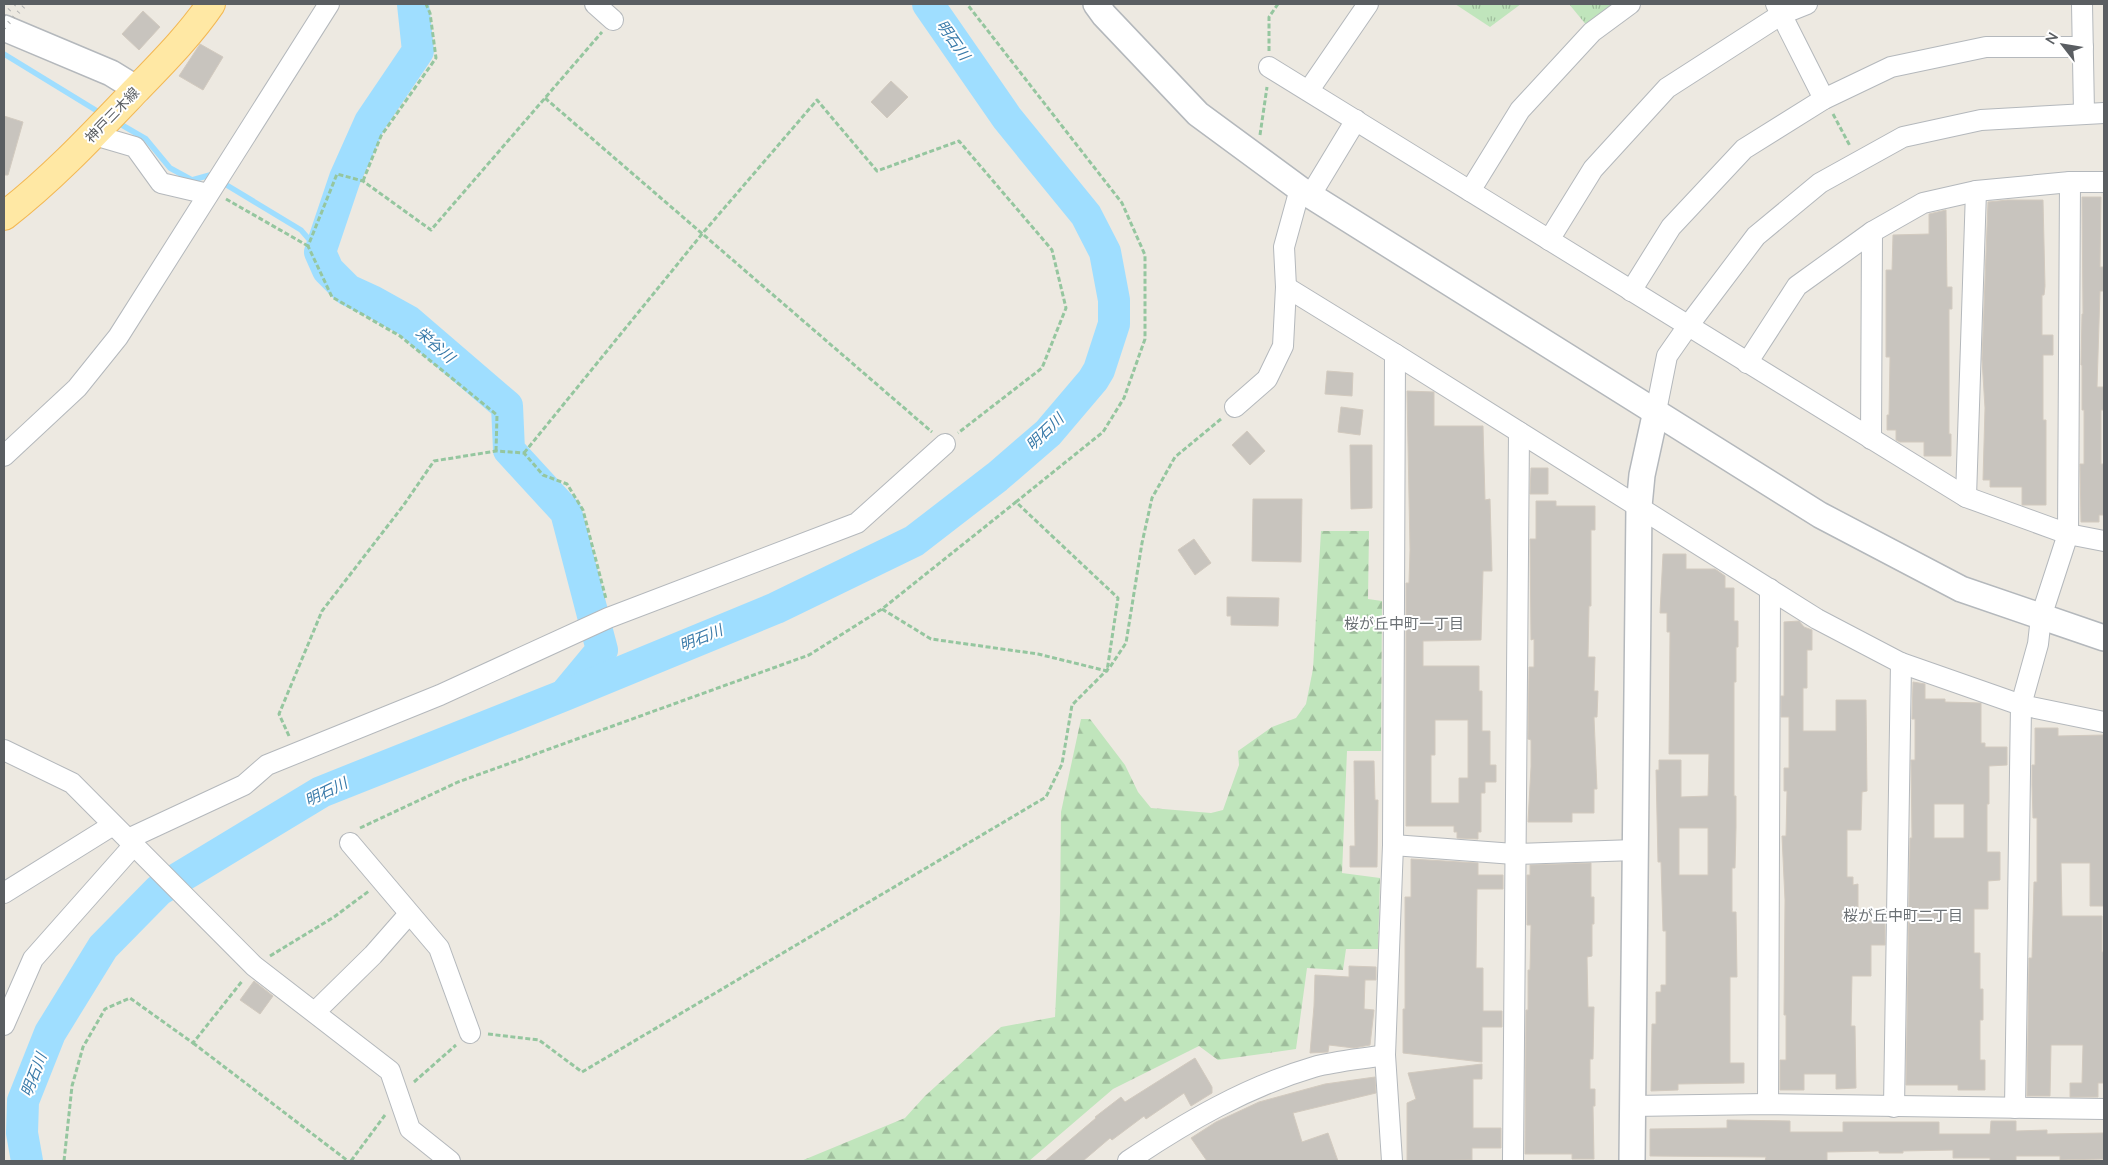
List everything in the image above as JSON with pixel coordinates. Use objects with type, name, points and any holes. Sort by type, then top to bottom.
[{"type":"main road","name":"神戸三木線","points":[[4,216],[26,199],[157,70],[211,4]]},
{"type":"street","points":[[4,456],[77,388],[118,337],[329,4]]},
{"type":"street","points":[[595,4],[613,20]]},
{"type":"street","points":[[1096,4],[1104,16],[1198,114],[1305,193],[1820,515],[1962,589],[2104,638]]},
{"type":"street","points":[[1309,90],[1368,4]]},
{"type":"street","points":[[1470,191],[1520,110],[1592,32],[1630,4]]},
{"type":"street","points":[[1549,240],[1593,169],[1667,88],[1779,9],[1808,4]]},
{"type":"street","points":[[2082,4],[2084,113]]},
{"type":"street","points":[[1779,9],[1824,99]]},
{"type":"street","points":[[4,28],[111,73],[137,89]]},
{"type":"street","points":[[1630,291],[1671,227],[1744,148],[1824,99],[1891,67],[1986,47],[2083,47]]},
{"type":"street","points":[[1269,67],[1966,497],[2068,534],[2104,542]]},
{"type":"street","points":[[1632,1161],[1639,506],[1642,475],[1667,356],[1756,236],[1820,183],[1903,137],[1980,120],[2084,113],[2104,114]]},
{"type":"street","points":[[1235,408],[1267,379],[1283,346],[1286,287],[1284,247],[1305,193],[1356,120]]},
{"type":"street","points":[[103,125],[135,148],[161,182],[211,190]]},
{"type":"street","points":[[1747,363],[1797,286],[1872,232],[1923,203],[1976,191],[2070,182],[2104,182]]},
{"type":"street","points":[[2015,1108],[2021,704],[2038,644],[2041,617],[2068,534],[2070,182]]},
{"type":"street","points":[[1966,497],[1976,191]]},
{"type":"street","points":[[1871,439],[1872,232]]},
{"type":"street","points":[[1286,287],[1817,619],[1901,663],[2021,704],[2104,722]]},
{"type":"street","points":[[1392,1161],[1385,1055],[1393,845],[1395,354]]},
{"type":"street","points":[[1513,1161],[1514,854],[1519,432]]},
{"type":"street","points":[[4,1025],[33,959],[131,842],[244,785],[267,765],[440,695],[611,617],[856,524],[945,444]]},
{"type":"street","points":[[1768,1104],[1770,589]]},
{"type":"street","points":[[1894,1107],[1901,663]]},
{"type":"street","points":[[4,750],[72,783],[254,966],[390,1071],[410,1130],[450,1161]]},
{"type":"street","points":[[4,893],[113,825]]},
{"type":"street","points":[[350,843],[381,882],[439,948],[470,1033]]},
{"type":"street","points":[[1393,845],[1514,854],[1635,850]]},
{"type":"street","points":[[315,1012],[373,955],[409,914]]},
{"type":"street","points":[[1128,1161],[1174,1130],[1238,1096],[1315,1067],[1385,1055]]},
{"type":"street","points":[[1632,1106],[1768,1104],[2104,1109]]},
{"type":"path","points":[[363,181],[380,136],[436,58],[430,13],[426,4]]},
{"type":"path","points":[[350,843],[354,830],[458,782],[809,654],[882,610],[1103,432],[1124,398],[1145,338],[1145,255],[1122,202],[968,4]]},
{"type":"path","points":[[308,246],[337,174],[363,181],[431,230],[613,20]]},
{"type":"path","points":[[524,453],[702,234],[818,100],[877,171],[959,141],[1052,250],[1066,308],[1042,368],[945,444],[702,234],[545,98]]},
{"type":"path","points":[[1824,99],[1859,162]]},
{"type":"path","points":[[211,190],[308,246],[332,297],[400,336],[497,415],[496,451]]},
{"type":"path","points":[[64,1161],[72,1086],[83,1047],[105,1009],[130,998],[350,1161],[398,1096],[470,1033],[539,1040],[582,1072],[1046,797],[1062,764],[1072,705],[1107,671],[1126,644],[1152,498],[1174,457],[1235,408]]},
{"type":"path","points":[[296,754],[279,714],[322,611],[403,506],[434,461],[496,451],[524,453],[543,475],[567,484],[583,510],[611,617]]},
{"type":"path","points":[[1016,502],[1118,598],[1107,671]]},
{"type":"path","points":[[882,610],[932,639],[1038,654],[1107,671]]},
{"type":"path","points":[[193,1043],[254,966],[334,918],[381,882]]},
{"type":"green space","points":[[1455,4],[1521,4],[1490,27]]},
{"type":"green space","points":[[1569,4],[1630,4],[1592,32]]},
{"type":"green space","points":[[1321,531],[1369,531],[1368,599],[1382,601],[1381,751],[1347,751],[1342,873],[1380,878],[1378,949],[1346,949],[1343,970],[1307,968],[1296,1049],[1218,1060],[1199,1046],[1113,1089],[1029,1161],[801,1161],[905,1118],[925,1096],[1001,1027],[1055,1017],[1060,913],[1061,812],[1081,719],[1090,719],[1125,765],[1138,792],[1151,808],[1211,813],[1223,810],[1239,765],[1238,751],[1272,727],[1296,718],[1306,704],[1313,669]]},
{"type":"building","points":[[143,11],[160,27],[139,50],[122,34]]},
{"type":"building","points":[[200,44],[223,57],[203,90],[179,76]]},
{"type":"building","points":[[891,81],[908,97],[887,118],[871,102]]},
{"type":"building","points":[[4,116],[23,122],[8,175],[4,175]]},
{"type":"building","points":[[2082,197],[2101,197],[2100,267],[2104,267],[2104,291],[2100,291],[2097,387],[2104,387],[2104,410],[2101,410],[2101,464],[2104,464],[2104,515],[2099,515],[2099,522],[2081,522],[2080,464],[2084,464],[2084,410],[2082,410],[2081,365],[2083,314]]},
{"type":"building","points":[[2043,200],[2045,286],[2044,295],[2042,295],[2042,335],[2053,335],[2053,355],[2043,355],[2043,420],[2046,420],[2046,505],[2022,505],[2022,487],[1990,487],[1990,480],[1983,480],[1985,408],[1982,359],[1988,202]]},
{"type":"building","points":[[1946,210],[1947,287],[1952,287],[1952,309],[1949,309],[1949,434],[1951,434],[1951,456],[1924,456],[1924,442],[1900,442],[1896,440],[1896,430],[1887,430],[1890,357],[1886,357],[1886,270],[1892,270],[1893,235],[1929,234],[1929,214]]},
{"type":"building","points":[[1327,371],[1353,373],[1352,396],[1325,394]]},
{"type":"building","points":[[1407,391],[1434,392],[1434,426],[1483,426],[1485,500],[1490,499],[1492,571],[1483,571],[1481,640],[1423,641],[1423,666],[1479,666],[1479,691],[1482,691],[1482,731],[1490,731],[1490,765],[1496,765],[1496,782],[1485,782],[1485,793],[1481,793],[1481,832],[1478,832],[1478,839],[1457,838],[1454,826],[1406,826],[1406,583],[1409,583]],"holes":[[[1435,720],[1468,720],[1468,778],[1459,778],[1459,803],[1431,803],[1431,755],[1435,755]]]},
{"type":"building","points":[[1341,407],[1363,410],[1360,435],[1338,432]]},
{"type":"building","points":[[1247,431],[1265,451],[1250,465],[1232,445]]},
{"type":"building","points":[[1350,445],[1372,445],[1372,508],[1351,509]]},
{"type":"building","points":[[1531,468],[1548,468],[1548,494],[1530,494]]},
{"type":"building","points":[[1253,499],[1302,499],[1301,562],[1252,561]]},
{"type":"building","points":[[1536,501],[1556,501],[1556,506],[1595,506],[1595,530],[1591,530],[1591,606],[1589,606],[1588,657],[1595,657],[1594,691],[1598,691],[1597,717],[1594,717],[1597,789],[1594,789],[1594,813],[1572,813],[1572,822],[1528,822],[1531,767],[1531,740],[1528,739],[1529,667],[1534,667],[1534,639],[1531,640],[1530,539],[1536,539]]},
{"type":"building","points":[[1194,539],[1211,563],[1195,575],[1178,550]]},
{"type":"building","points":[[1663,554],[1686,554],[1686,569],[1715,569],[1725,576],[1725,588],[1734,588],[1734,621],[1738,621],[1738,647],[1736,647],[1736,682],[1734,682],[1734,796],[1736,796],[1736,827],[1735,868],[1732,868],[1732,912],[1736,912],[1737,977],[1730,977],[1730,1063],[1744,1063],[1744,1083],[1678,1084],[1678,1090],[1651,1091],[1652,1024],[1656,1024],[1656,992],[1661,992],[1661,985],[1666,985],[1666,931],[1663,931],[1661,862],[1658,862],[1656,770],[1659,770],[1659,760],[1681,760],[1681,797],[1708,796],[1709,754],[1669,754],[1670,632],[1667,632],[1667,613],[1660,613]],"holes":[[[1679,828],[1708,828],[1708,875],[1679,875]]]},
{"type":"building","points":[[1227,597],[1279,598],[1278,626],[1231,625],[1231,616],[1227,616]]},
{"type":"building","points":[[1799,621],[1804,627],[1812,630],[1812,650],[1807,650],[1807,688],[1803,688],[1803,731],[1836,731],[1836,700],[1866,700],[1867,791],[1862,792],[1861,830],[1847,830],[1847,877],[1853,877],[1853,885],[1858,884],[1858,921],[1885,921],[1885,945],[1871,945],[1871,976],[1852,976],[1851,1026],[1855,1026],[1856,1088],[1836,1089],[1836,1074],[1804,1074],[1804,1090],[1780,1090],[1780,1060],[1786,1060],[1786,1015],[1784,1015],[1785,900],[1782,836],[1786,836],[1787,791],[1784,791],[1784,768],[1789,768],[1789,717],[1781,717],[1781,696],[1784,696],[1784,622]]},
{"type":"building","points":[[1913,682],[1925,684],[1925,699],[1945,699],[1945,702],[1981,703],[1981,743],[1985,743],[1985,747],[2007,747],[2007,765],[1989,766],[1989,804],[1987,804],[1987,852],[2000,852],[2000,880],[1988,881],[1988,909],[1974,909],[1974,953],[1980,953],[1980,989],[1983,989],[1983,1020],[1980,1020],[1980,1060],[1985,1060],[1985,1090],[1958,1090],[1958,1085],[1906,1085],[1910,838],[1912,838],[1911,760],[1915,760],[1915,719],[1912,719]],"holes":[[[1934,804],[1964,804],[1964,838],[1934,838]]]},
{"type":"building","points":[[2035,728],[2058,728],[2058,736],[2104,735],[2104,906],[2090,906],[2090,863],[2061,863],[2062,916],[2102,916],[2102,952],[2104,952],[2104,1083],[2098,1083],[2098,1097],[2070,1097],[2070,1083],[2082,1083],[2083,1045],[2051,1045],[2050,1096],[2027,1096],[2029,958],[2032,958],[2034,882],[2037,882],[2037,818],[2033,818],[2032,784],[2032,765],[2035,765]]},
{"type":"building","points":[[1354,761],[1374,761],[1375,800],[1378,800],[1377,867],[1350,867],[1350,846],[1355,846]]},
{"type":"building","points":[[1411,859],[1478,863],[1478,875],[1503,875],[1503,889],[1477,889],[1476,968],[1483,968],[1483,1011],[1502,1011],[1502,1027],[1482,1027],[1482,1062],[1403,1053],[1405,897],[1411,897]]},
{"type":"building","points":[[1591,863],[1591,897],[1594,897],[1594,924],[1592,924],[1592,956],[1587,957],[1588,1007],[1594,1007],[1593,1059],[1590,1059],[1590,1089],[1595,1089],[1595,1106],[1593,1106],[1594,1159],[1572,1159],[1572,1154],[1525,1154],[1526,1010],[1528,1010],[1531,925],[1527,925],[1527,875],[1530,875],[1530,865]]},
{"type":"building","points":[[1349,966],[1376,967],[1376,980],[1365,980],[1364,1009],[1374,1010],[1370,1045],[1354,1048],[1329,1045],[1328,1052],[1310,1053],[1315,975],[1349,977]]},
{"type":"building","points":[[254,981],[273,996],[260,1014],[240,1000]]},
{"type":"building","points":[[1195,1058],[1212,1087],[1212,1093],[1191,1106],[1184,1093],[1146,1119],[1144,1116],[1112,1140],[1110,1138],[1083,1161],[1045,1161],[1121,1097],[1125,1102]]},
{"type":"building","points":[[1482,1064],[1482,1079],[1473,1079],[1473,1128],[1501,1128],[1501,1148],[1472,1148],[1472,1160],[1407,1161],[1407,1103],[1416,1099],[1408,1073]]},
{"type":"building","points":[[1375,1077],[1376,1093],[1293,1113],[1302,1142],[1328,1133],[1338,1161],[1207,1161],[1191,1138],[1216,1122],[1259,1102],[1325,1084]]},
{"type":"building","points":[[1727,1120],[1790,1121],[1790,1132],[1843,1132],[1843,1122],[1939,1122],[1939,1134],[1990,1134],[1991,1121],[2016,1121],[2016,1131],[2047,1130],[2047,1134],[2104,1133],[2104,1159],[2060,1160],[2060,1156],[2016,1156],[2016,1161],[1990,1161],[1990,1158],[1953,1158],[1953,1150],[1903,1151],[1903,1153],[1879,1153],[1879,1151],[1827,1152],[1827,1161],[1765,1161],[1766,1157],[1650,1156],[1650,1129],[1727,1128]]},
{"type":"waterway","name":"栄谷川","points":[[413,4],[418,51],[370,122],[345,178],[320,252],[328,270],[348,290],[408,321],[507,406],[509,450],[566,512],[602,650],[568,691]]},
{"type":"waterway","name":"明石川","points":[[27,1161],[22,1133],[23,1101],[50,1033],[103,947],[159,890],[321,792],[565,695],[776,608],[914,541],[997,477],[1048,433],[1093,380],[1099,370],[1114,324],[1114,300],[1105,252],[1086,215],[1007,118],[928,4]]},
{"type":"waterway","points":[[4,54],[102,114]]},
{"type":"waterway","points":[[115,121],[146,139],[170,168],[192,180],[210,175],[301,230],[320,252]]},
{"type":"railway","points":[[4,15],[15,4]]},
{"type":"railway","points":[[4,28],[26,4]]},
{"type":"district","name":"桜が丘中町一丁目","points":[[1404,624]]},
{"type":"district","name":"桜が丘中町二丁目","points":[[1903,916]]}]
